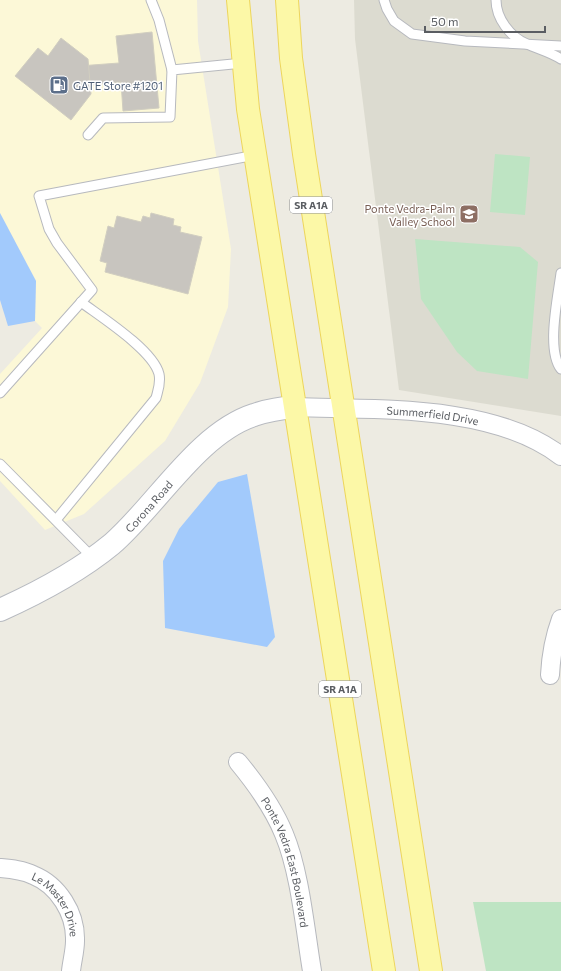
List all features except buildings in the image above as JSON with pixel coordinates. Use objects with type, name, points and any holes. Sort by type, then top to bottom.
[{"type":"main road","name":"SR A1A","points":[[238,0],[243,63],[256,155],[384,971]]},
{"type":"main road","name":"SR A1A","points":[[287,0],[291,58],[304,154],[342,408],[431,971]]},
{"type":"street","name":"Summerfield Drive","points":[[296,407],[416,412],[477,420],[498,425],[532,439],[561,456]]},
{"type":"street","name":"Corona Road","points":[[0,610],[35,594],[69,575],[93,558],[129,528],[198,453],[220,434],[253,415],[280,408],[296,407]]},
{"type":"street","points":[[550,675],[551,656],[555,636],[561,619]]},
{"type":"street","name":"Ponte Vedra East Boulevard","points":[[238,762],[257,785],[272,807],[285,835],[294,864],[312,971]]},
{"type":"street","name":"Le Master Drive","points":[[0,868],[34,875],[48,884],[60,895],[73,922],[75,940],[71,971]]},
{"type":"lane","points":[[88,135],[103,118],[170,117],[172,70],[159,20],[151,0]]},
{"type":"lane","points":[[384,0],[386,9],[394,21],[412,34],[465,42],[561,46]]},
{"type":"lane","points":[[496,0],[498,14],[504,24],[525,44],[550,53],[561,59]]},
{"type":"lane","points":[[172,70],[243,63]]},
{"type":"lane","points":[[0,393],[92,290],[56,243],[49,229],[39,196],[256,155]]},
{"type":"lane","points":[[561,273],[553,346],[556,360],[561,369]]},
{"type":"lane","points":[[56,520],[156,398],[159,387],[159,375],[154,362],[131,340],[81,302]]},
{"type":"lane","points":[[0,464],[93,558]]},
{"type":"shaded area","points":[[0,0],[197,0],[198,41],[231,249],[228,307],[200,383],[165,441],[84,514],[45,530],[0,481],[0,374],[42,328],[35,321],[36,281],[0,213]]},
{"type":"shaded area","name":"Ponte Vedra-Palm Valley School","points":[[354,0],[561,0],[561,416],[399,390],[355,39]]},
{"type":"green space","points":[[495,154],[530,157],[525,215],[490,212]]},
{"type":"green space","points":[[415,239],[520,247],[538,262],[528,379],[477,371],[457,352],[421,299]]},
{"type":"green space","points":[[473,902],[561,902],[561,971],[486,971]]},
{"type":"water","points":[[0,213],[36,281],[35,321],[8,326],[0,300]]},
{"type":"water","points":[[247,474],[275,637],[267,647],[165,628],[163,561],[179,529],[218,482]]},
{"type":"place","name":"GATE Store #1201","points":[[59,85]]},
{"type":"place","name":"Ponte Vedra-Palm Valley School","points":[[469,214]]}]
